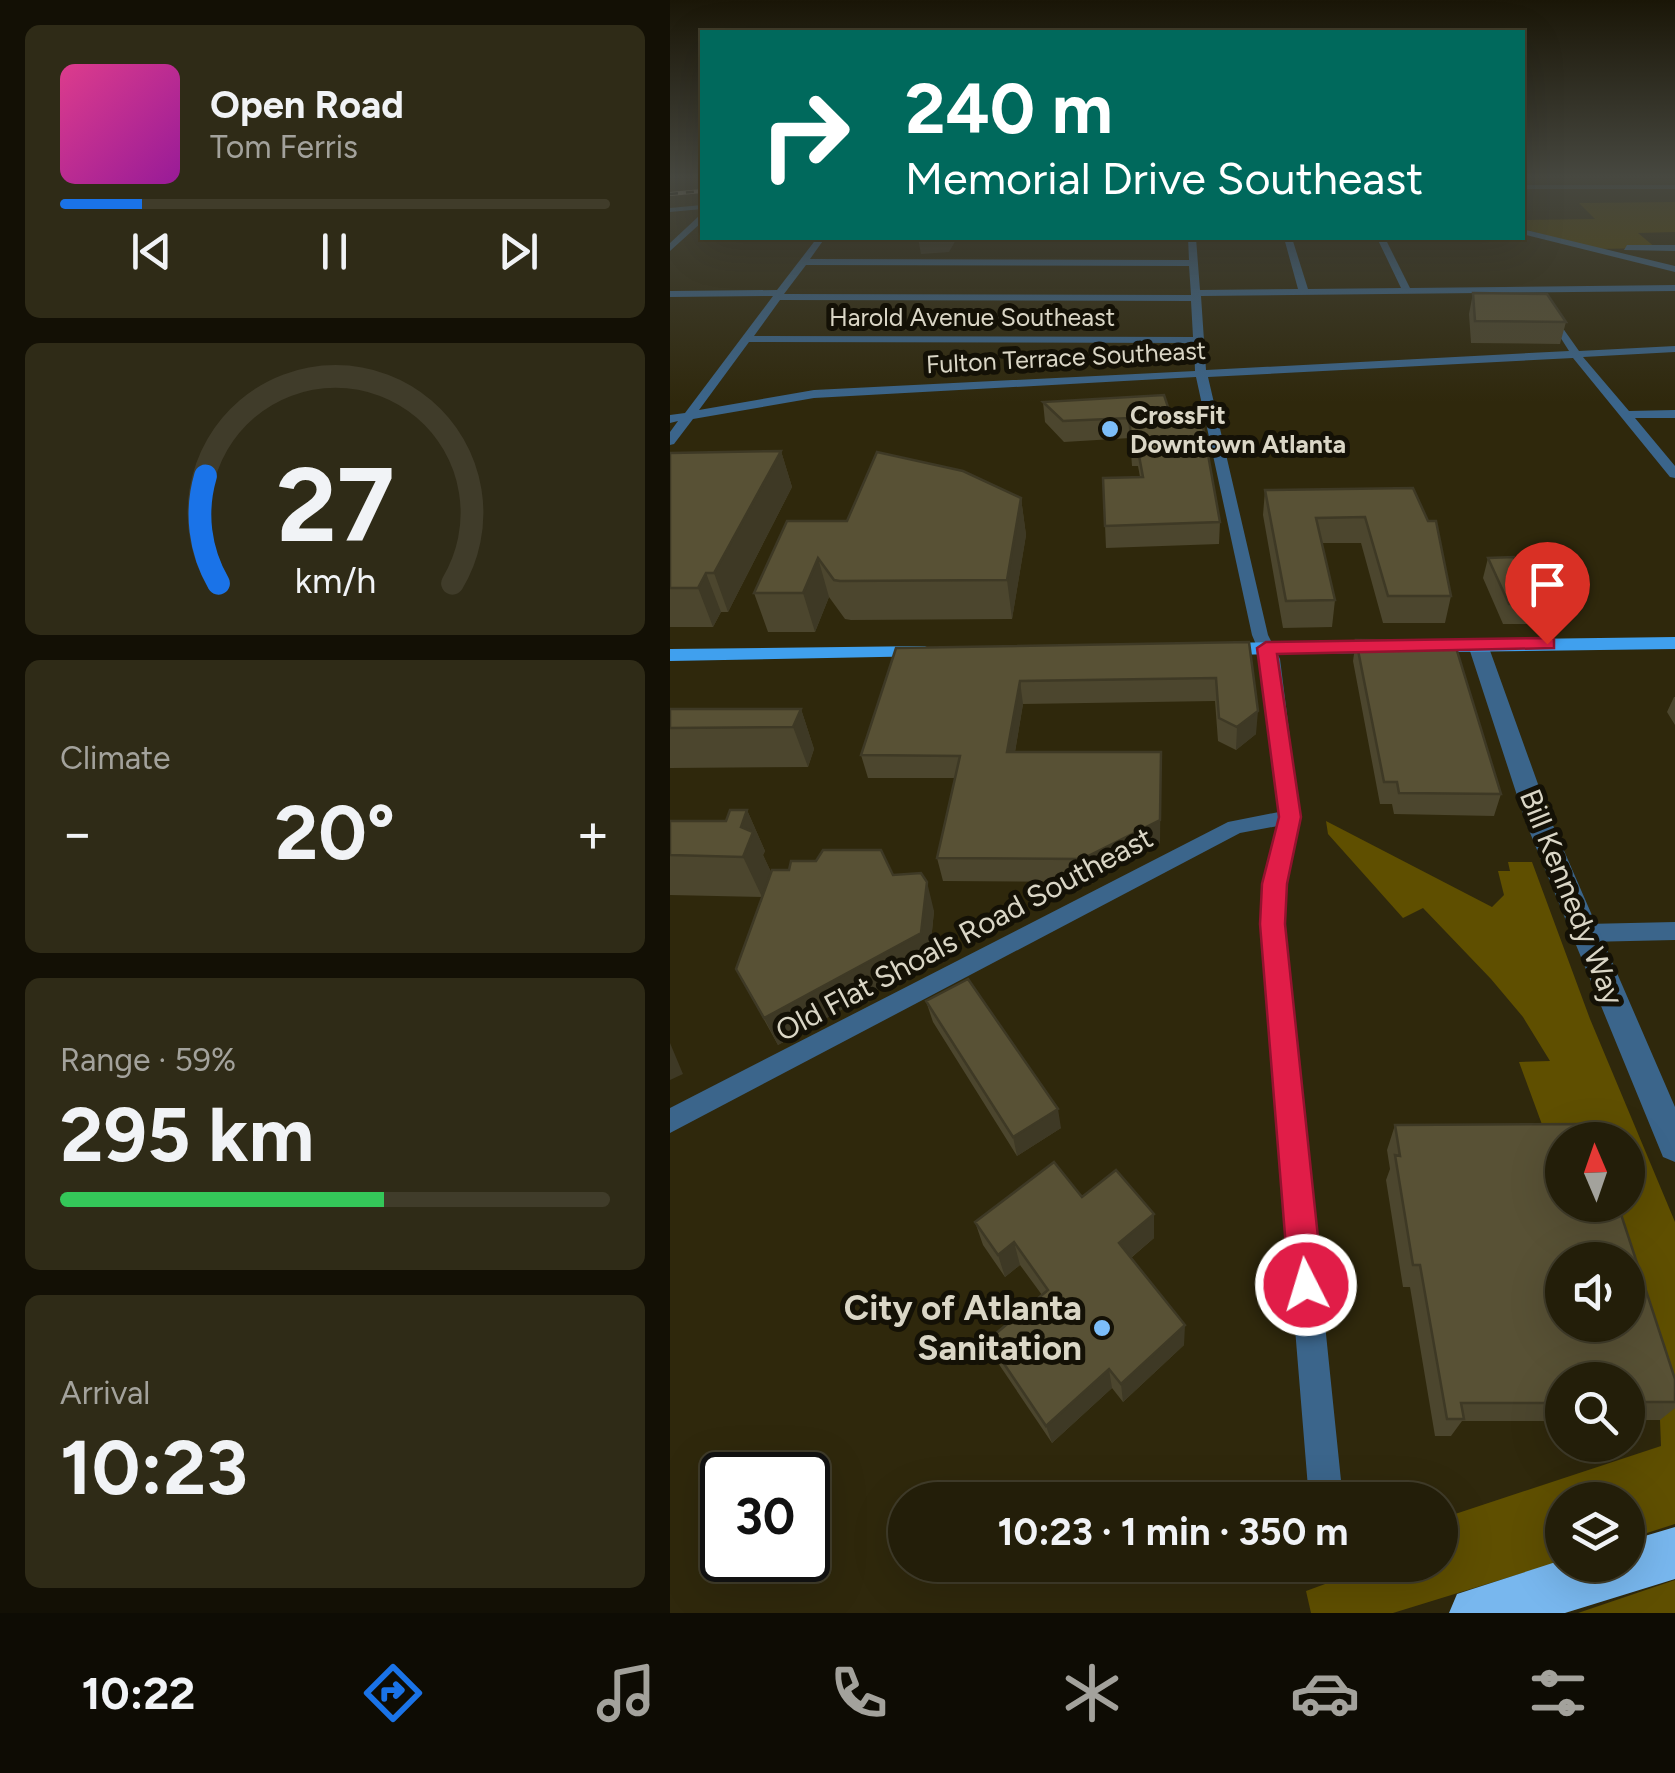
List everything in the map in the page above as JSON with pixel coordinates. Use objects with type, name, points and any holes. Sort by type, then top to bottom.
[{"type":"highway","points":[[1476,1613],[1675,1554]]},
{"type":"main road","points":[[1191,649],[1675,643]]},
{"type":"main road","points":[[670,655],[946,652]]},
{"type":"street","points":[[670,441],[810,251]]},
{"type":"street","points":[[1193,251],[1202,373],[1266,648],[1290,817],[1275,884],[1272,924],[1324,1482]]},
{"type":"street","points":[[1292,251],[1304,292]]},
{"type":"street","points":[[1388,251],[1407,291]]},
{"type":"street","points":[[1606,251],[1675,269]]},
{"type":"street","points":[[802,262],[1194,262]]},
{"type":"street","points":[[1647,262],[1645,267],[1673,290]]},
{"type":"street","points":[[1535,290],[1576,354],[1675,474]]},
{"type":"street","points":[[670,294],[1196,296],[1673,290]]},
{"type":"street","name":"Harold Avenue Southeast","points":[[746,339],[1198,340]]},
{"type":"street","name":"Fulton Terrace Southeast","points":[[670,418],[814,394],[1675,349]]},
{"type":"street","points":[[1624,414],[1675,414]]},
{"type":"street","name":"Bill Kennedy Way","points":[[1478,645],[1540,822],[1675,1146]]},
{"type":"street","name":"Old Flat Shoals Road Southeast","points":[[670,1122],[1235,826],[1290,817]]},
{"type":"street","points":[[1586,933],[1675,931]]},
{"type":"shaded area","points":[[1326,821],[1492,907],[1504,895],[1498,871],[1510,871],[1508,862],[1532,862],[1633,1122],[1545,1122],[1545,1133],[1519,1062],[1550,1061],[1523,1017],[1423,908],[1403,918],[1328,834]]},
{"type":"shaded area","points":[[1645,1150],[1675,1222],[1675,1524],[1645,1534],[1645,1482],[1552,1482],[1613,1462],[1645,1462],[1645,1451],[1661,1446],[1660,1420],[1644,1342],[1645,1242],[1617,1242],[1605,1222],[1645,1222]]},
{"type":"shaded area","points":[[1545,1484],[1545,1566],[1393,1613],[1311,1613],[1306,1591],[1331,1582],[1458,1582],[1458,1513]]},
{"type":"shaded area","points":[[1675,1580],[1675,1613],[1578,1613]]},
{"type":"building","points":[[1473,293],[1547,294],[1566,322],[1475,321]]},
{"type":"building","points":[[1164,395],[1171,416],[1201,415],[1220,522],[1105,526],[1103,478],[1143,477],[1137,445],[1132,445],[1129,418],[1063,421],[1043,402]]},
{"type":"building","points":[[781,451],[714,573],[706,573],[698,588],[670,588],[670,453]]},
{"type":"building","points":[[877,452],[963,471],[1021,498],[1007,580],[840,581],[834,580],[818,558],[803,593],[754,593],[787,521],[847,521]]},
{"type":"building","points":[[1413,488],[1428,521],[1436,521],[1451,596],[1388,596],[1365,517],[1316,518],[1335,600],[1286,601],[1265,490]]},
{"type":"building","points":[[1514,557],[1536,603],[1509,604],[1488,558]]},
{"type":"building","points":[[1356,640],[1454,641],[1501,794],[1399,793],[1397,782],[1384,782]]},
{"type":"building","points":[[1249,642],[1258,711],[1237,727],[1219,718],[1216,678],[1020,681],[1007,752],[1161,752],[1160,820],[1082,859],[937,858],[960,756],[861,755],[896,648]]},
{"type":"building","points":[[670,709],[801,709],[793,727],[670,728]]},
{"type":"building","points":[[730,810],[747,810],[741,827],[753,832],[743,857],[670,855],[670,821],[726,821]]},
{"type":"building","points":[[823,850],[881,850],[893,875],[921,873],[927,882],[921,933],[764,1018],[736,969],[772,870],[789,870],[791,861],[816,861]]},
{"type":"building","points":[[968,979],[1058,1109],[1013,1137],[926,1001]]},
{"type":"building","points":[[1545,1124],[1545,1222],[1624,1222],[1630,1242],[1545,1242],[1545,1342],[1645,1342],[1645,1287],[1675,1379],[1675,1402],[1645,1402],[1645,1362],[1545,1362],[1545,1403],[1461,1403],[1464,1419],[1447,1419],[1420,1265],[1413,1265],[1395,1155],[1400,1156],[1395,1125]]},
{"type":"building","name":"City of Atlanta Sanitation","points":[[1054,1162],[1082,1197],[1116,1170],[1154,1214],[1119,1243],[1185,1325],[1121,1384],[1109,1369],[1046,1426],[988,1340],[1048,1290],[1014,1242],[998,1255],[975,1222]]},
{"type":"place","name":"CrossFit Downtown Atlanta","points":[[1110,429]]},
{"type":"place","name":"City of Atlanta Sanitation","points":[[1102,1328]]},
{"type":"route","points":[[1306,1285],[1272,924],[1275,884],[1290,817],[1271,659],[1266,648],[1547,644]]}]
